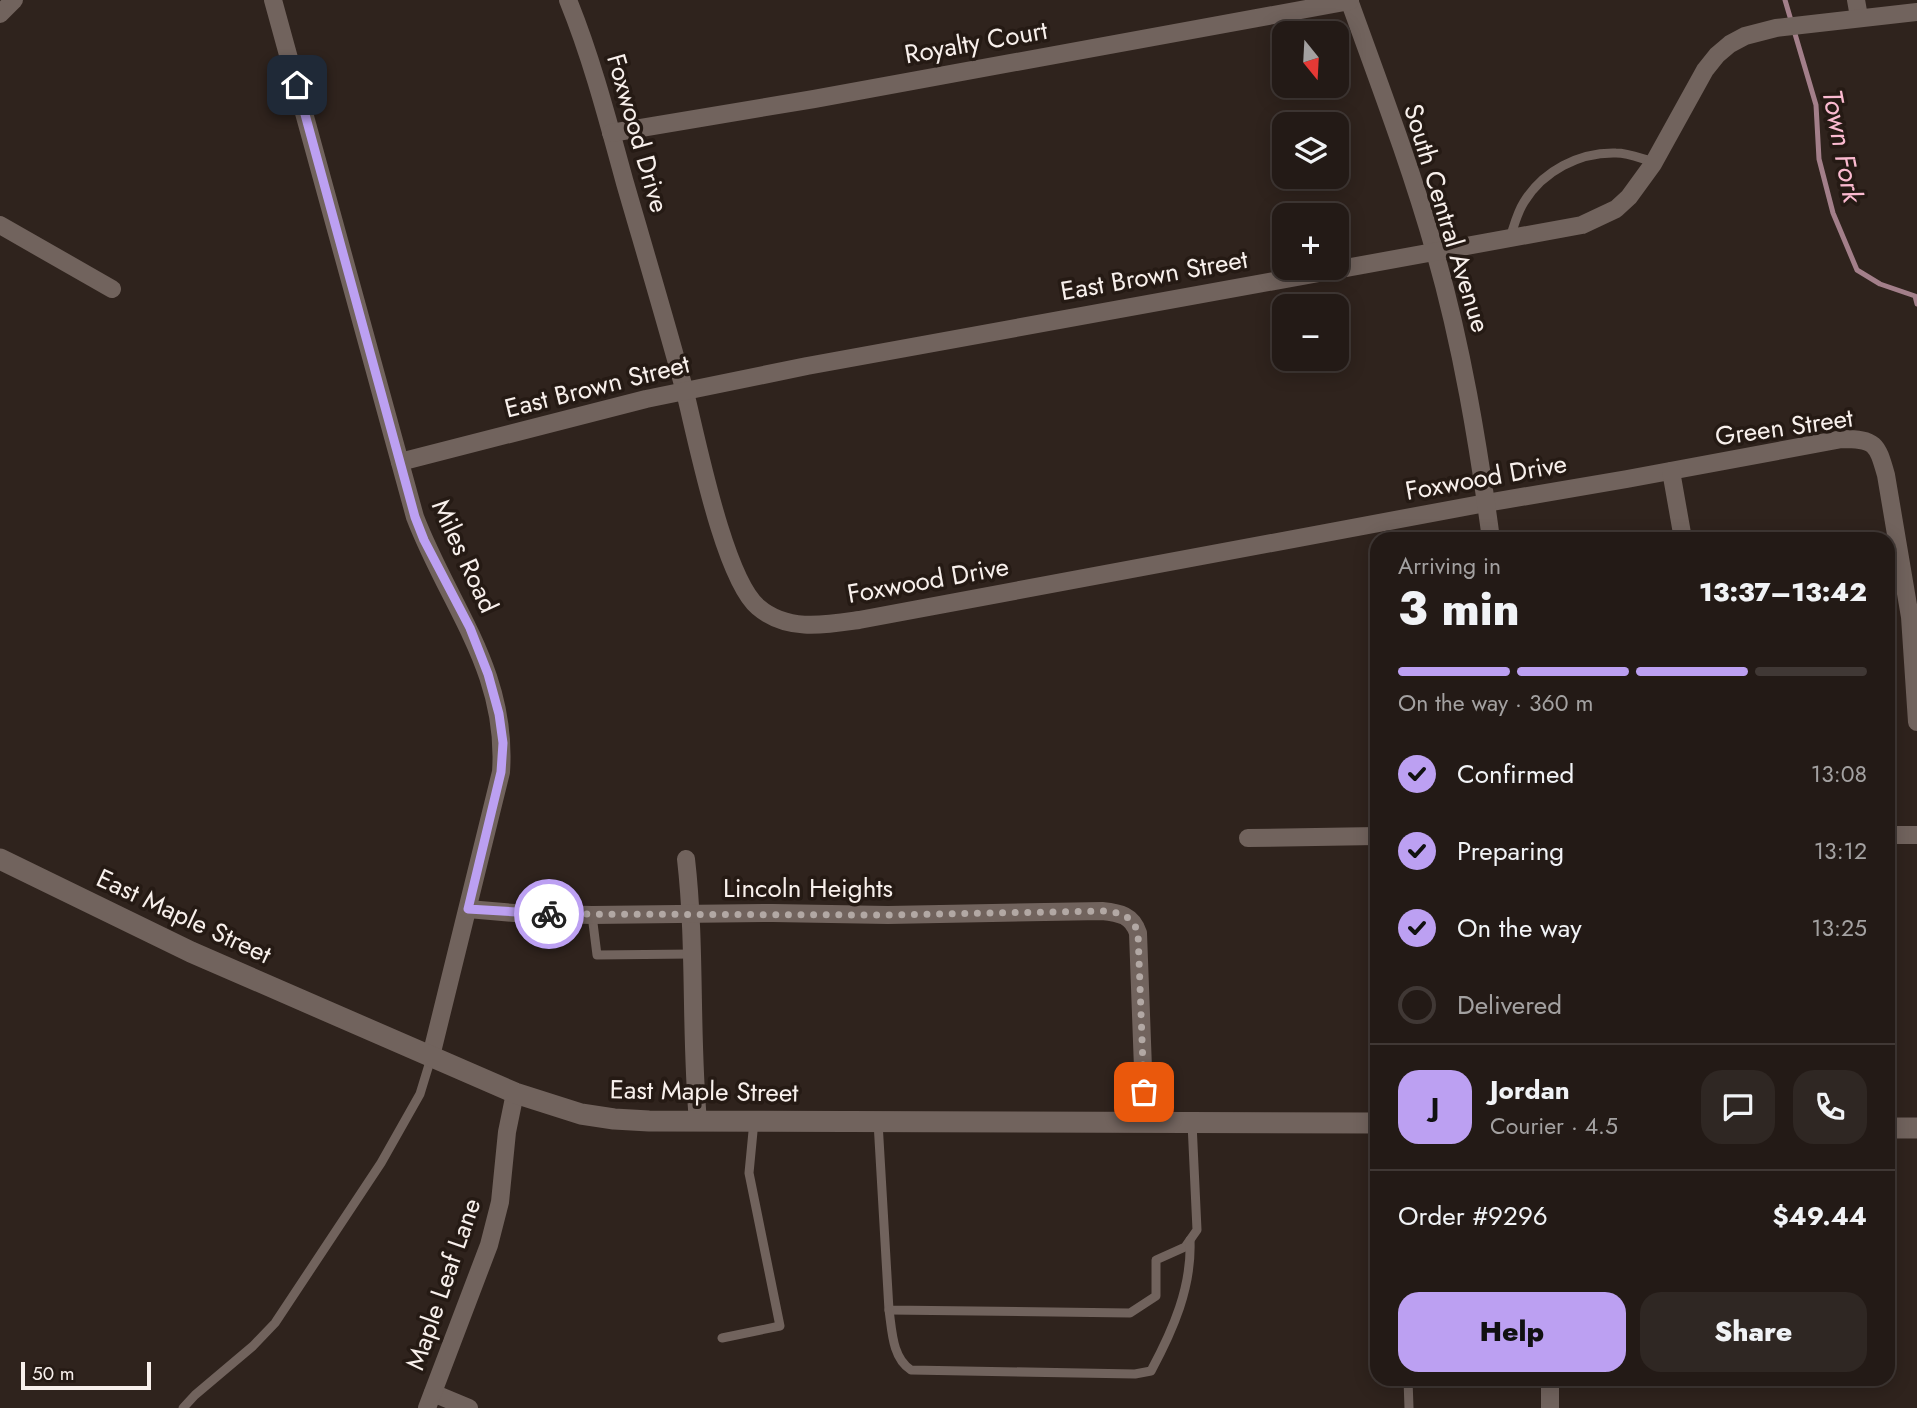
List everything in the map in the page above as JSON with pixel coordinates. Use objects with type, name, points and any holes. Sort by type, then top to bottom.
[{"type":"main road","name":"East Maple Street","points":[[0,859],[191,952],[515,1093],[598,1117],[626,1121],[1370,1123]]},
{"type":"main road","points":[[1895,1128],[1917,1128]]},
{"type":"street","points":[[0,14],[14,0]]},
{"type":"street","name":"Miles Road","points":[[273,0],[400,462],[424,540],[470,628],[488,674],[499,714],[503,743],[501,772],[432,1056]]},
{"type":"street","name":"Foxwood Drive","points":[[568,0],[611,133],[712,497],[737,577],[746,594],[758,607],[787,622],[804,625],[859,620],[1671,471]]},
{"type":"street","name":"Royalty Court","points":[[611,133],[800,102],[1350,1]]},
{"type":"street","name":"South Central Avenue","points":[[1350,1],[1416,187],[1436,253],[1456,333],[1490,532]]},
{"type":"street","name":"East Brown Street","points":[[400,462],[684,391],[953,338],[1564,229],[1600,219],[1629,197],[1654,162],[1695,87],[1717,55],[1730,44],[1745,36],[1776,28],[1811,24],[1857,9],[1917,12]]},
{"type":"street","points":[[0,225],[112,289]]},
{"type":"street","name":"Green Street","points":[[1671,471],[1842,439],[1863,439],[1874,445],[1880,453],[1886,475],[1910,617],[1917,722]]},
{"type":"street","points":[[1671,471],[1682,532]]},
{"type":"street","points":[[1248,838],[1370,835]]},
{"type":"street","points":[[1895,835],[1917,835]]},
{"type":"street","points":[[686,859],[692,914],[694,1078],[698,1121]]},
{"type":"street","name":"Lincoln Heights","points":[[468,909],[592,915],[934,915],[1102,911],[1123,914],[1130,919],[1138,933],[1145,1123]]},
{"type":"street","name":"Maple Leaf Lane","points":[[430,1401],[494,1231],[515,1093]]},
{"type":"street","points":[[1550,1386],[1550,1408]]},
{"type":"street","points":[[430,1401],[469,1408]]},
{"type":"lane","points":[[1509,239],[1523,204],[1542,177],[1561,166],[1586,157],[1617,153],[1654,162]]},
{"type":"lane","points":[[592,915],[597,956],[692,954]]},
{"type":"lane","points":[[183,1408],[275,1323],[381,1163],[420,1094],[432,1056]]},
{"type":"lane","points":[[722,1338],[780,1326],[749,1173],[754,1121]]},
{"type":"lane","points":[[878,1122],[889,1310],[895,1349],[904,1366],[911,1370],[1135,1374],[1151,1371],[1172,1332],[1191,1265],[1190,1240]]},
{"type":"lane","points":[[889,1310],[1130,1313],[1156,1296],[1156,1260],[1185,1247],[1197,1230],[1192,1123]]},
{"type":"lane","points":[[1408,1386],[1409,1408]]},
{"type":"waterway","name":"Town Fork","points":[[1785,0],[1816,105],[1819,159],[1833,213],[1857,270],[1880,284],[1915,296],[1917,304]]},
{"type":"way so far","points":[[549,914],[888,915],[1102,911],[1123,914],[1135,925],[1138,933],[1144,1092]]},
{"type":"route","points":[[297,85],[415,517],[424,540],[470,628],[488,674],[499,714],[503,743],[501,772],[468,909],[549,914]]}]
